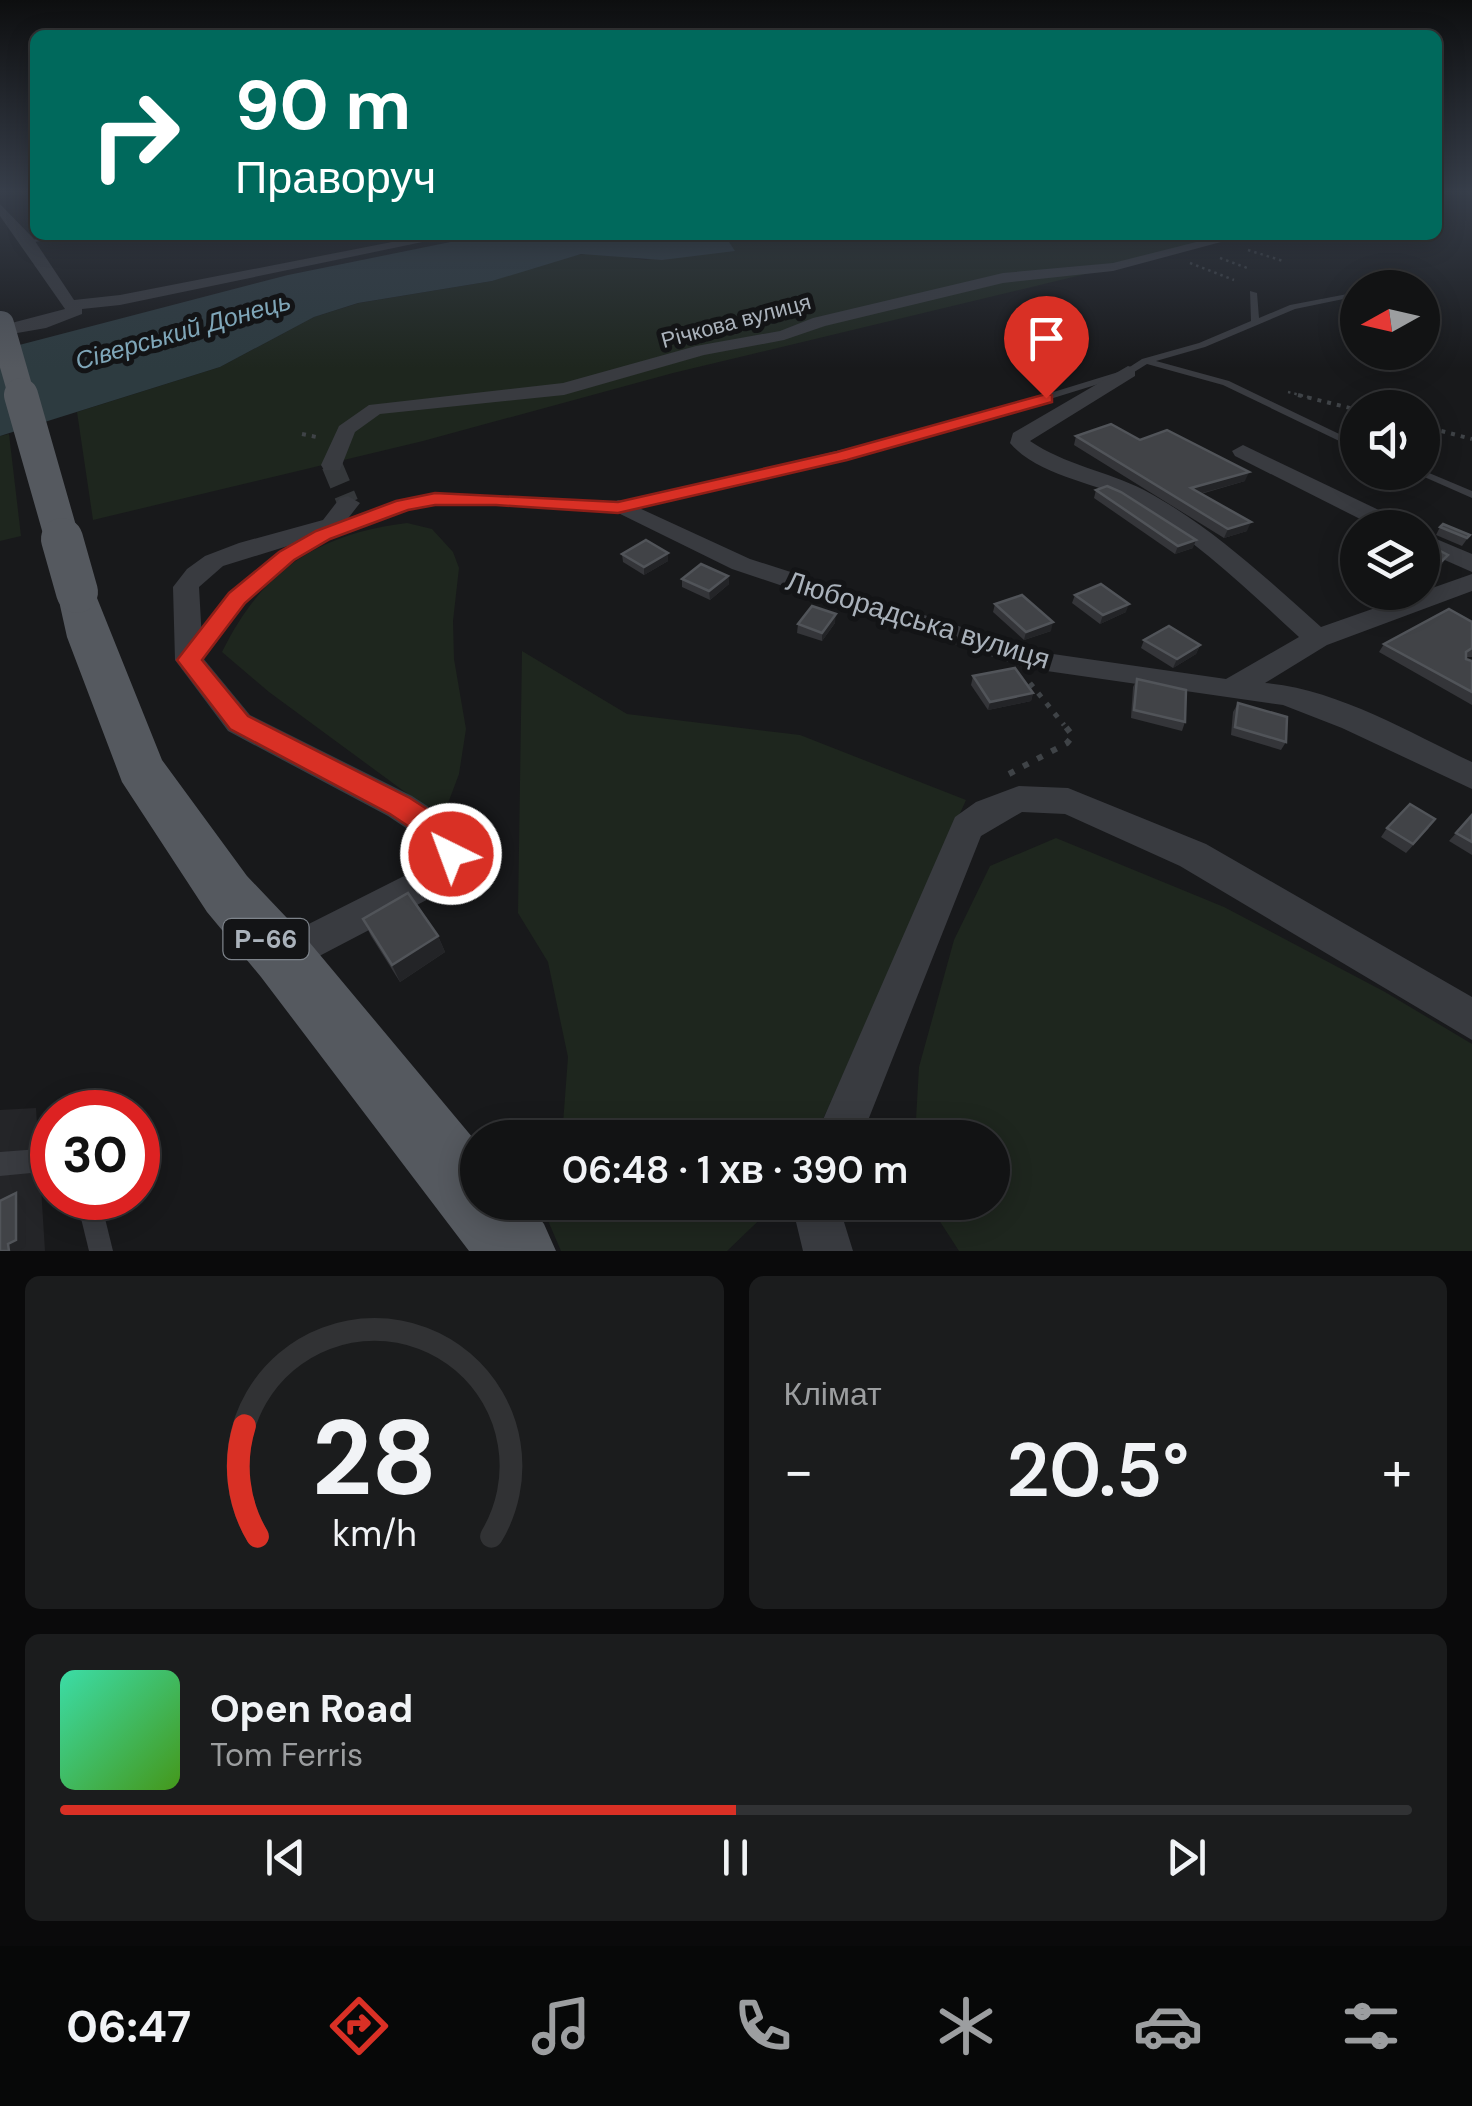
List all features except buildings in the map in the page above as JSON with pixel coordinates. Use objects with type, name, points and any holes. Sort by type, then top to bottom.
[{"type":"main road","name":"Р-66","points":[[0,326],[89,636],[140,768],[227,894],[283,958],[517,1251]]},
{"type":"street","points":[[0,326],[40,324],[76,310],[35,251]]},
{"type":"street","points":[[70,305],[120,300],[366,251]]},
{"type":"street","name":"Річкова вулиця","points":[[332,466],[344,428],[356,416],[376,409],[564,389],[702,350],[784,335],[819,322],[1004,278],[1113,266],[1187,251]]},
{"type":"street","points":[[1137,366],[1020,437],[1020,443],[1055,466],[1132,492],[1161,509],[1244,573],[1317,639]]},
{"type":"street","points":[[1243,451],[1362,510]]},
{"type":"street","points":[[283,958],[424,884],[440,871],[451,854],[440,832],[400,806],[239,723],[189,660],[186,587],[196,574],[214,561],[248,548],[330,525],[348,503]]},
{"type":"street","name":"Люборадська вулиця","points":[[618,508],[741,564],[1036,661],[1230,690],[1286,694],[1472,776]]},
{"type":"street","points":[[1440,549],[1472,564]]},
{"type":"street","points":[[1230,690],[1317,639],[1472,582]]},
{"type":"street","points":[[845,1120],[967,828],[988,812],[1019,799],[1068,802],[1193,854],[1472,1020]]},
{"type":"street","points":[[820,1220],[828,1251]]},
{"type":"lane","points":[[1252,292],[1255,322]]},
{"type":"lane","points":[[189,660],[237,598],[286,556],[323,535],[371,516],[435,499],[618,508],[841,456],[1137,366],[1231,334],[1293,307],[1340,298]]},
{"type":"lane","points":[[1137,366],[1226,383],[1340,438]]},
{"type":"lane","points":[[1440,481],[1472,494]]},
{"type":"lane","points":[[0,1164],[30,1162]]},
{"type":"lane","points":[[93,1220],[101,1251]]},
{"type":"path","points":[[1261,251],[1283,262]]},
{"type":"path","points":[[1211,254],[1250,268]]},
{"type":"path","points":[[1185,262],[1234,280]]},
{"type":"path","points":[[1440,431],[1472,439]]},
{"type":"path","points":[[988,812],[1011,772],[1066,746],[1072,736],[1002,651]]},
{"type":"shaded area","points":[[686,251],[1180,251],[673,373],[423,441],[93,520],[77,412],[220,367],[314,317],[359,303],[492,281],[564,256],[598,253],[646,260]]},
{"type":"shaded area","points":[[9,434],[21,536],[0,541],[0,436]]},
{"type":"shaded area","points":[[407,523],[432,529],[453,552],[459,568],[453,621],[454,659],[466,729],[459,774],[447,806],[424,806],[269,692],[222,652],[255,599],[296,561],[346,536]]},
{"type":"shaded area","points":[[522,651],[627,714],[800,735],[966,800],[823,1120],[563,1120],[568,1057],[548,962],[518,913]]},
{"type":"shaded area","points":[[1056,838],[1224,907],[1385,992],[1472,1044],[1472,1251],[959,1251],[939,1220],[1010,1220],[1010,1120],[916,1120],[919,1067],[954,940],[990,866]]},
{"type":"shaded area","points":[[30,1108],[30,1220],[43,1220],[45,1251],[0,1251],[0,1110]]},
{"type":"shaded area","points":[[759,1220],[727,1251],[561,1251],[549,1223]]},
{"type":"water","name":"Сіверський Донець","points":[[404,251],[732,251],[662,260],[581,254],[492,281],[358,303],[314,317],[220,367],[0,436],[0,350],[288,275]]},
{"type":"tunnel","points":[[332,465],[348,503]]},
{"type":"route","points":[[451,854],[440,832],[400,806],[239,723],[189,660],[237,598],[286,556],[323,535],[403,505],[435,499],[618,508],[841,456],[1046,398]]}]
